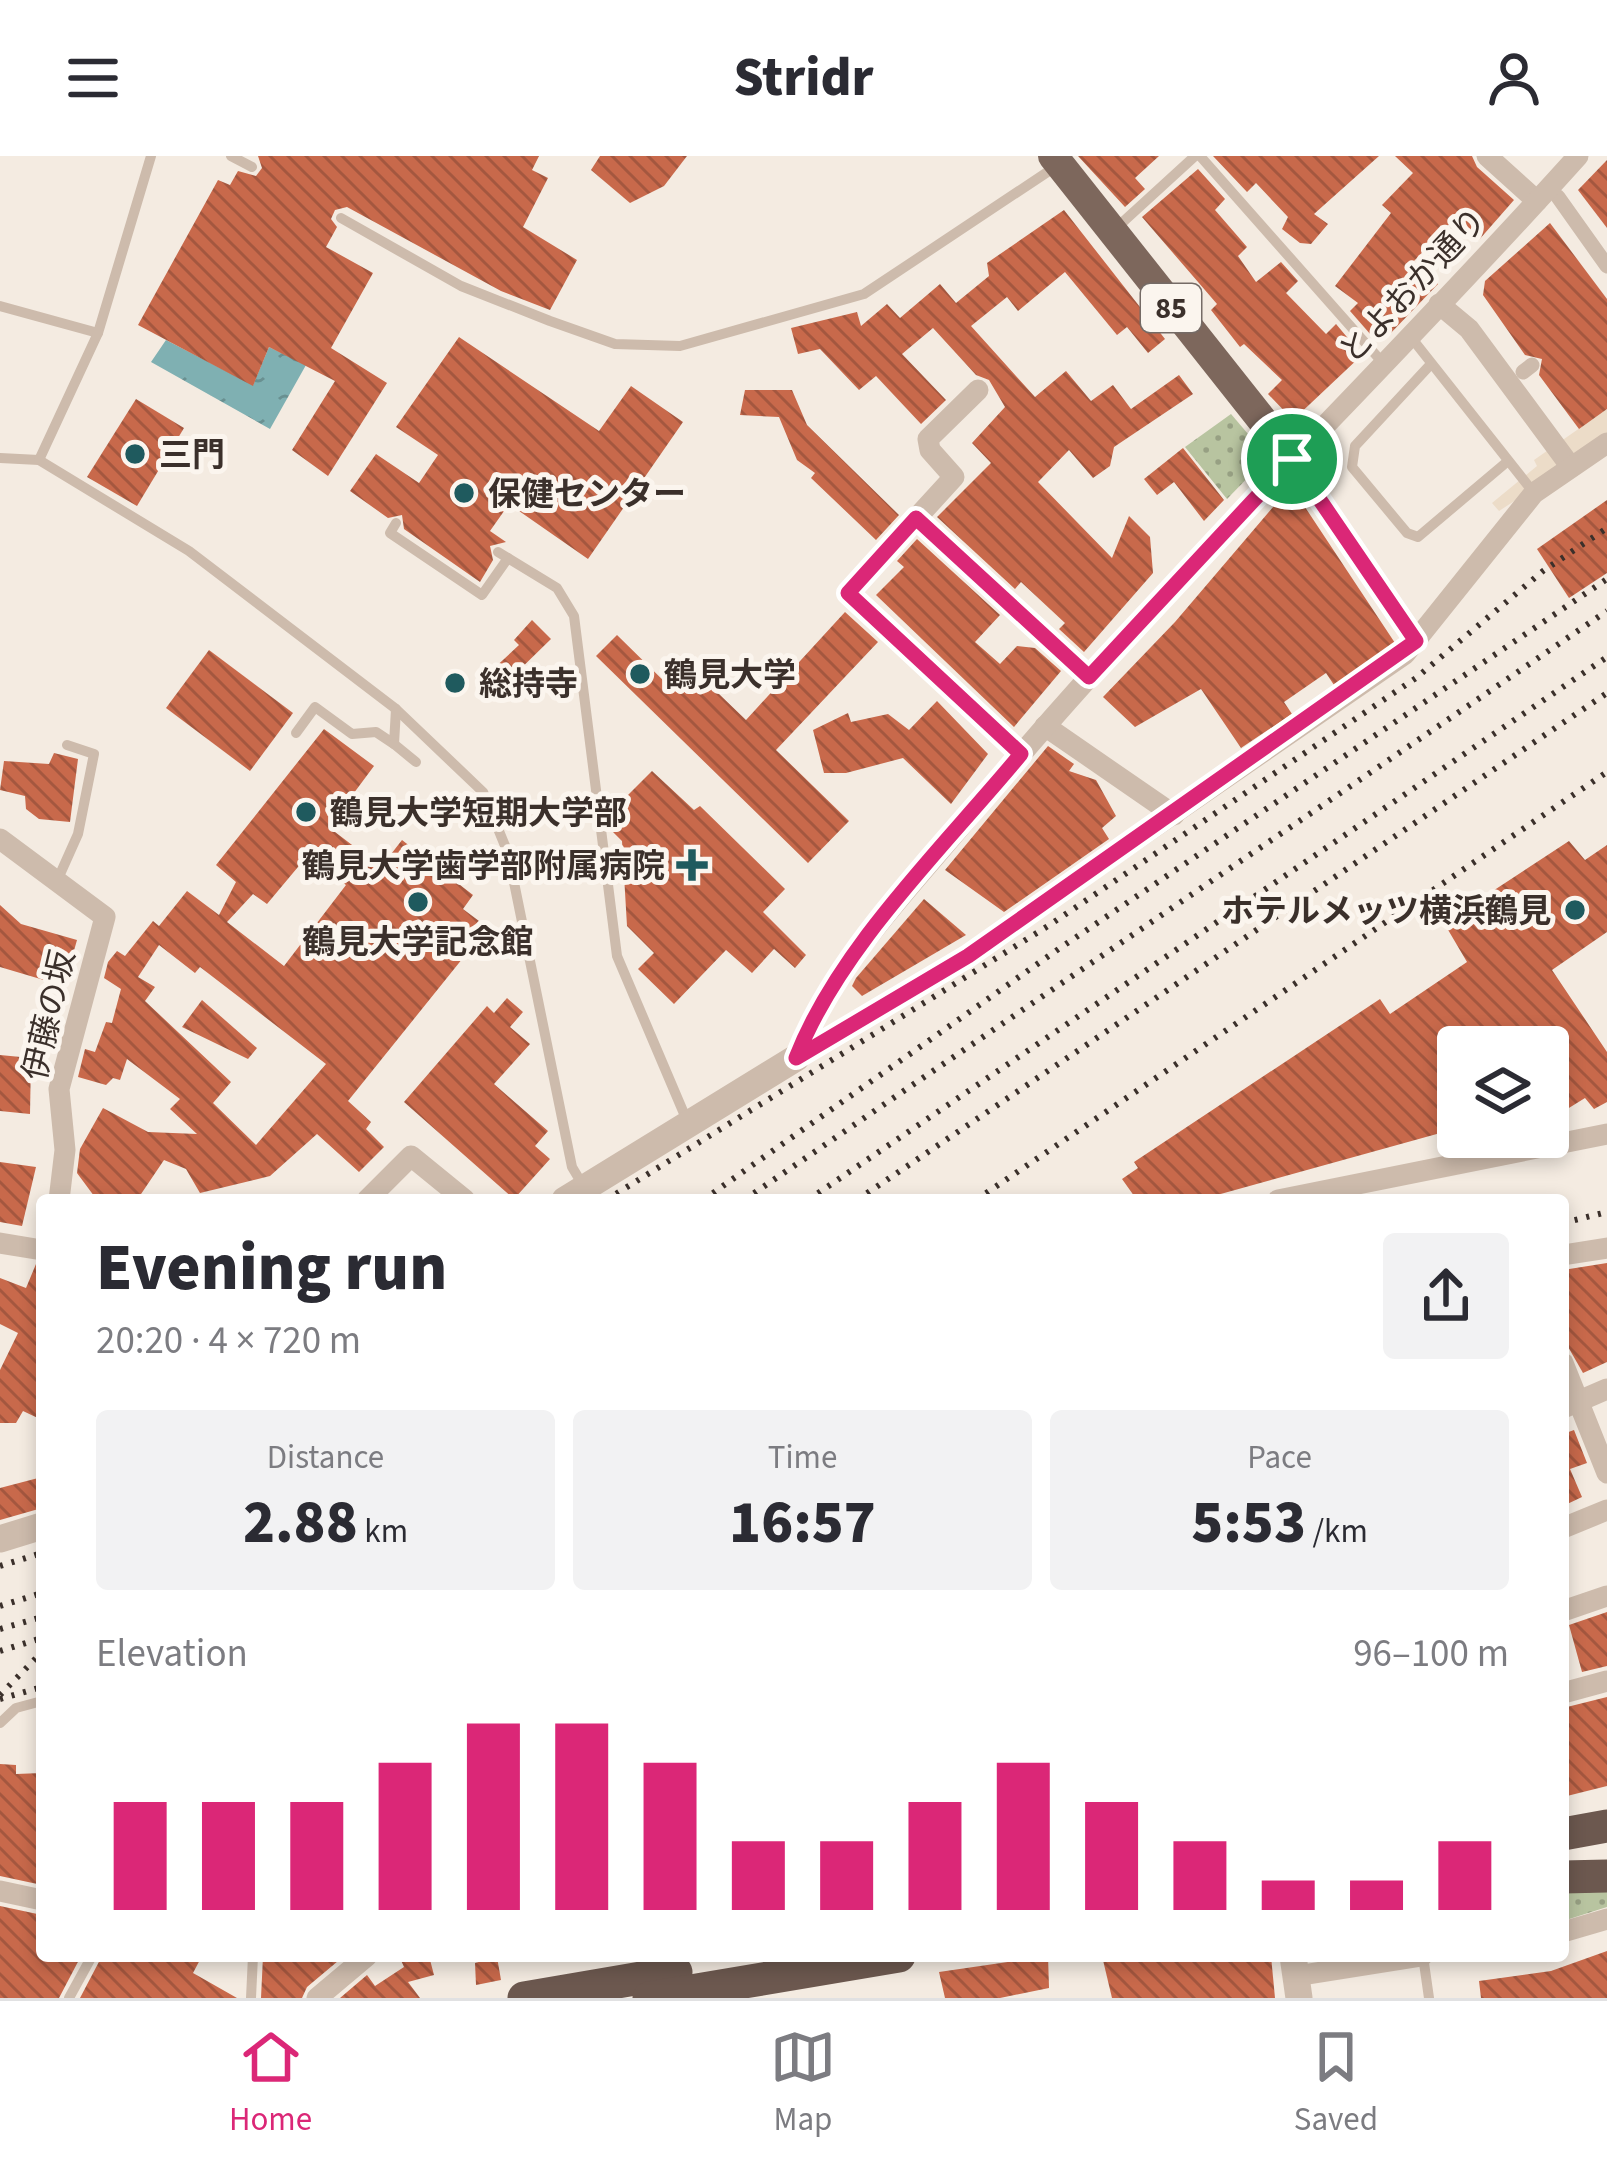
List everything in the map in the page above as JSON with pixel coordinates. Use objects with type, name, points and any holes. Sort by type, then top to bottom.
[{"type":"highway","points":[[1569,1833],[1607,1826]]},
{"type":"highway","points":[[1569,1877],[1607,1876]]},
{"type":"highway","points":[[524,1998],[768,1962]]},
{"type":"highway","points":[[649,1998],[772,1962]]},
{"type":"main road","name":"85","points":[[1056,160],[1292,459]]},
{"type":"street","points":[[1487,156],[1548,199],[1607,266]]},
{"type":"street","name":"とよおか通り","points":[[796,1058],[813,1015],[858,950],[1045,726],[1439,304],[1548,199],[1578,156]]},
{"type":"street","points":[[1439,304],[1469,329],[1571,467]]},
{"type":"street","points":[[978,390],[931,433],[930,450],[954,477],[848,593],[1021,754]]},
{"type":"street","points":[[575,1194],[968,956],[1416,641],[1534,493],[1607,443]]},
{"type":"street","points":[[1292,459],[1416,641]]},
{"type":"street","points":[[916,518],[1089,677]]},
{"type":"street","points":[[1045,726],[1174,815]]},
{"type":"street","points":[[0,839],[57,881]]},
{"type":"street","name":"伊藤の坂","points":[[57,881],[105,917],[59,1089],[65,1150],[60,1194]]},
{"type":"street","points":[[1308,1194],[1607,1134]]},
{"type":"street","points":[[373,1194],[410,1156],[458,1194]]},
{"type":"street","points":[[0,1244],[36,1249]]},
{"type":"street","points":[[1569,1254],[1607,1248]]},
{"type":"street","points":[[1607,1389],[1571,1404],[1607,1473]]},
{"type":"street","points":[[1569,1526],[1607,1510]]},
{"type":"street","points":[[0,1539],[36,1528]]},
{"type":"street","points":[[1569,1609],[1607,1596]]},
{"type":"street","points":[[1569,1691],[1607,1681]]},
{"type":"street","points":[[0,1891],[36,1899]]},
{"type":"street","points":[[1569,1929],[1607,1919]]},
{"type":"street","points":[[317,1998],[358,1962]]},
{"type":"street","points":[[1296,1977],[1386,1962]]},
{"type":"lane","points":[[39,460],[98,333],[151,156]]},
{"type":"lane","points":[[232,156],[252,167]]},
{"type":"lane","points":[[1111,233],[1197,156],[1383,363]]},
{"type":"lane","points":[[341,218],[461,286],[550,321],[615,344],[680,346],[865,293],[1056,160]]},
{"type":"lane","points":[[0,306],[98,333]]},
{"type":"lane","points":[[1410,335],[1534,493]]},
{"type":"lane","points":[[1431,364],[1355,446],[1352,467],[1407,532],[1418,537],[1508,461]]},
{"type":"lane","points":[[0,458],[39,460],[189,551],[396,709],[483,792],[508,853],[575,1194]]},
{"type":"lane","points":[[396,523],[390,533],[482,595],[503,555],[557,588],[574,616],[617,956],[689,1126]]},
{"type":"lane","points":[[296,733],[316,706],[352,734],[376,732],[416,762]]},
{"type":"lane","points":[[394,744],[396,709]]},
{"type":"lane","points":[[57,881],[78,834],[94,754],[67,746]]},
{"type":"lane","points":[[0,1723],[16,1708],[36,1703]]},
{"type":"lane","points":[[69,1998],[89,1962]]},
{"type":"lane","points":[[251,1998],[253,1962]]},
{"type":"lane","points":[[1423,1962],[1429,1998]]},
{"type":"green space","points":[[1231,414],[1260,448],[1263,462],[1227,499],[1185,447]]},
{"type":"green space","points":[[1569,1889],[1607,1892],[1607,1907],[1569,1919]]},
{"type":"shaded area","points":[[1607,409],[1607,441],[1499,511],[1492,503],[1537,466],[1534,460]]},
{"type":"water","points":[[166,340],[253,385],[269,347],[306,365],[270,429],[151,362]]},
{"type":"building","points":[[258,156],[539,156],[532,170],[548,178],[523,227],[577,260],[550,310],[501,291],[347,207],[335,210],[331,219],[337,227],[326,247],[373,273],[331,348],[387,383],[328,476],[292,450],[335,381],[269,347],[253,386],[138,325],[218,180],[230,185],[238,171],[256,176],[262,168]]},
{"type":"building","points":[[600,156],[687,156],[664,186],[630,203],[591,170]]},
{"type":"building","points":[[1078,156],[1159,156],[1135,178],[1145,189],[1125,207]]},
{"type":"building","points":[[1213,156],[1379,156],[1314,214],[1328,224],[1311,244],[1300,243],[1282,229],[1288,217],[1256,183],[1247,192]]},
{"type":"building","points":[[1395,156],[1472,156],[1477,167],[1514,200],[1478,241],[1456,217],[1414,261],[1438,284],[1387,337],[1378,329],[1371,335],[1350,311],[1358,303],[1335,286],[1391,213],[1382,205],[1413,173]]},
{"type":"building","points":[[1607,160],[1607,228],[1578,190]]},
{"type":"building","points":[[1198,169],[1225,199],[1215,210],[1247,247],[1238,256],[1256,282],[1281,262],[1298,281],[1286,293],[1326,334],[1336,324],[1362,355],[1293,420],[1268,394],[1282,380],[1244,344],[1240,347],[1211,310],[1217,304],[1142,217]]},
{"type":"building","points":[[1064,210],[1165,339],[1148,353],[1127,327],[1117,335],[1065,272],[1018,311],[1007,297],[971,326],[1035,397],[1066,371],[1091,401],[1113,385],[1131,409],[1179,375],[1193,394],[1114,447],[1110,466],[1093,478],[1069,450],[1038,482],[1112,558],[1129,516],[1150,537],[1153,573],[1084,652],[1059,629],[1065,623],[1021,582],[1015,589],[937,517],[991,463],[972,443],[1005,407],[989,380],[976,375],[933,328],[902,354],[946,400],[921,424],[876,376],[859,390],[820,349],[798,354],[791,328],[857,312],[861,326],[887,304],[900,318],[940,284],[956,303],[989,276],[987,263]]},
{"type":"building","points":[[1550,223],[1607,299],[1607,409],[1579,429],[1539,375],[1542,359],[1525,355],[1483,295],[1485,281]]},
{"type":"building","points":[[459,337],[599,431],[631,386],[683,422],[588,559],[509,504],[490,531],[506,542],[490,546],[493,560],[480,582],[404,529],[402,515],[388,518],[350,491],[376,454],[419,483],[438,455],[396,427]]},
{"type":"building","points":[[745,390],[792,390],[807,425],[899,515],[876,540],[811,478],[815,473],[797,460],[779,417],[740,415]]},
{"type":"building","name":"三門","points":[[136,399],[184,428],[137,506],[87,477]]},
{"type":"building","points":[[1183,448],[1224,500],[1204,521],[1174,482],[1157,495],[1144,479]]},
{"type":"building","points":[[1291,486],[1395,643],[1334,685],[1326,673],[1284,702],[1292,714],[1241,748],[1201,689],[1135,727],[1103,697],[1175,622]]},
{"type":"building","points":[[1607,500],[1607,573],[1569,598],[1537,549]]},
{"type":"building","points":[[917,539],[1000,615],[975,642],[1000,664],[1017,646],[1035,648],[1061,671],[1014,727],[876,595],[904,567],[897,561]]},
{"type":"building","points":[[845,612],[878,642],[776,750],[849,821],[808,863],[596,656],[617,635],[672,689],[692,668],[746,720]]},
{"type":"building","points":[[532,620],[551,639],[503,686],[490,672],[519,645],[514,640]]},
{"type":"building","points":[[209,650],[293,713],[250,771],[166,708]]},
{"type":"building","points":[[937,701],[988,754],[951,804],[903,758],[846,773],[824,773],[813,730],[848,713],[851,722],[888,714],[909,730]]},
{"type":"building","points":[[324,729],[374,766],[342,809],[349,813],[335,832],[381,867],[402,840],[473,895],[463,909],[479,921],[467,937],[475,943],[348,1101],[371,1122],[366,1129],[384,1147],[359,1172],[317,1134],[270,1176],[200,1193],[186,1169],[164,1160],[141,1194],[93,1194],[77,1173],[80,1149],[103,1108],[148,1132],[197,1134],[170,1109],[180,1099],[127,1059],[120,1080],[113,1078],[106,1085],[78,1077],[85,1049],[95,1052],[106,1022],[112,1023],[121,989],[104,978],[108,962],[117,951],[125,956],[153,921],[159,926],[187,891],[219,915],[236,882],[216,865]],"holes":[[[308,855],[340,868],[334,876],[346,885],[284,966],[227,922],[253,894],[267,904]],[[159,945],[195,973],[200,967],[326,1064],[256,1145],[213,1103],[231,1082],[145,1001],[155,987],[138,977]]]},
{"type":"building","points":[[1048,746],[1074,764],[1069,771],[1096,780],[1116,816],[1102,828],[1109,839],[1004,912],[945,870]]},
{"type":"building","points":[[54,753],[78,759],[70,822],[39,819],[26,809],[25,796],[0,790],[4,761],[49,764]]},
{"type":"building","name":"鶴見大学歯学部附属病院","points":[[652,771],[694,810],[700,806],[785,889],[763,912],[806,955],[795,968],[774,949],[752,973],[726,950],[674,1004],[638,969],[654,953],[627,926],[622,841],[613,832],[629,815],[619,804]]},
{"type":"building","points":[[1569,841],[1585,860],[1607,845],[1607,932],[1552,970],[1607,1052],[1607,1102],[1594,1109],[1585,1098],[1569,1108],[1569,1026],[1437,1026],[1437,1134],[1221,1194],[1133,1194],[1122,1179],[1138,1168],[1134,1162],[1380,999],[1390,1014],[1467,962],[1444,923]]},
{"type":"building","points":[[924,899],[966,935],[862,996],[852,986],[856,978]]},
{"type":"building","points":[[0,905],[21,924],[77,940],[64,986],[0,967]]},
{"type":"building","points":[[507,998],[523,1012],[510,1027],[530,1044],[494,1084],[548,1131],[535,1146],[550,1159],[518,1194],[508,1194],[404,1102],[487,1006],[494,1013]]},
{"type":"building","points":[[202,1000],[257,1048],[248,1059],[182,1027]]},
{"type":"building","points":[[0,1055],[31,1058],[30,1114],[0,1111]]},
{"type":"building","points":[[0,1162],[36,1167],[22,1226],[0,1222]]},
{"type":"building","points":[[1607,1263],[1607,1362],[1583,1373],[1569,1348],[1569,1269]]},
{"type":"building","points":[[36,1264],[36,1417],[23,1411],[16,1423],[0,1423],[0,1370],[18,1333],[0,1324],[0,1278],[26,1288]]},
{"type":"building","points":[[1574,1430],[1587,1463],[1570,1469],[1582,1497],[1569,1503],[1569,1432]]},
{"type":"building","points":[[36,1479],[36,1510],[0,1520],[0,1488]]},
{"type":"building","points":[[1607,1612],[1607,1666],[1582,1672],[1569,1625]]},
{"type":"building","points":[[1607,1697],[1607,1786],[1569,1796],[1569,1706]]},
{"type":"building","points":[[0,1764],[16,1765],[16,1774],[36,1773],[36,1884],[0,1876]]},
{"type":"building","points":[[0,1906],[36,1914],[36,1962],[78,1962],[59,1998],[0,1998]]},
{"type":"building","points":[[1607,1951],[1607,1998],[1481,1998],[1479,1981],[1551,1971]]},
{"type":"building","points":[[99,1962],[199,1962],[193,1973],[237,1998],[80,1998]]},
{"type":"building","points":[[263,1962],[337,1962],[307,1987],[302,1998],[261,1998]]},
{"type":"building","points":[[402,1962],[431,1962],[434,1975],[408,1982],[420,1998],[340,1998],[367,1975],[375,1986],[404,1967]]},
{"type":"building","points":[[498,1962],[501,1980],[476,1985],[475,1963]]},
{"type":"building","points":[[1007,1962],[1048,1962],[1049,1988],[1000,1998],[945,1998],[939,1972]]},
{"type":"building","points":[[1103,1962],[1272,1962],[1275,1998],[1112,1998]]},
{"type":"railway","points":[[616,1194],[1048,926],[1416,678],[1543,571],[1607,528]]},
{"type":"railway","points":[[712,1194],[1060,948],[1607,579]]},
{"type":"railway","points":[[753,1194],[1607,611]]},
{"type":"railway","points":[[817,1194],[1607,657]]},
{"type":"railway","points":[[866,1194],[1607,693]]},
{"type":"railway","points":[[985,1194],[1607,772]]},
{"type":"railway","points":[[1569,1222],[1607,1212]]},
{"type":"railway","points":[[0,1566],[36,1555]]},
{"type":"railway","points":[[0,1606],[36,1595]]},
{"type":"railway","points":[[0,1629],[36,1619]]},
{"type":"railway","points":[[0,1651],[36,1640]]},
{"type":"railway","points":[[0,1695],[36,1658]]},
{"type":"railway","points":[[0,1699],[36,1689]]},
{"type":"place","name":"三門","points":[[135,454]]},
{"type":"place","name":"保健センター","points":[[464,493]]},
{"type":"place","name":"鶴見大学","points":[[640,674]]},
{"type":"place","name":"総持寺","points":[[455,683]]},
{"type":"place","name":"鶴見大学短期大学部","points":[[306,812]]},
{"type":"place","name":"鶴見大学歯学部附属病院","points":[[692,865]]},
{"type":"place","name":"鶴見大学記念館","points":[[418,902]]},
{"type":"place","name":"ホテルメッツ横浜鶴見","points":[[1575,910]]},
{"type":"route","points":[[1292,459],[1416,641],[1398,659],[968,956],[796,1058],[813,1015],[858,950],[1021,754],[848,593],[916,518],[1089,677],[1292,459]]}]
